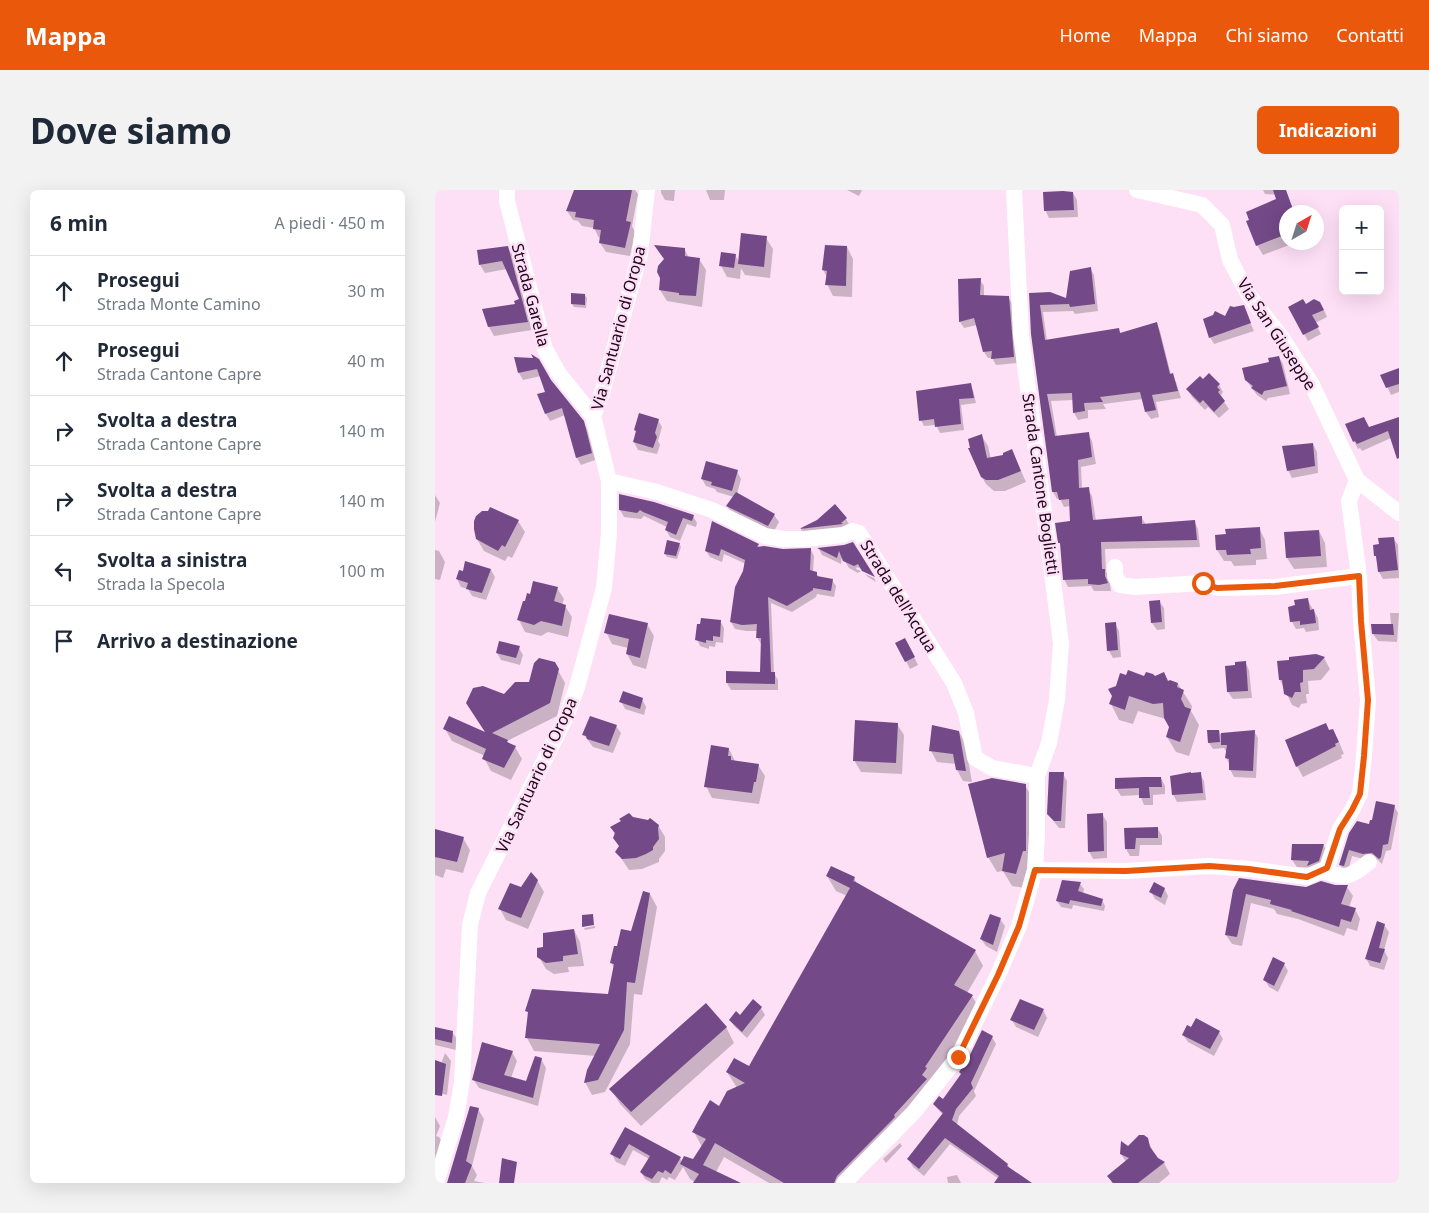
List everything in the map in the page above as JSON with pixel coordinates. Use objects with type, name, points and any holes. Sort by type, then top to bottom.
[{"type":"street","name":"Strada Garella","points":[[507,190],[507,201],[545,349],[559,374],[593,416]]},
{"type":"street","name":"Via Santuario di Oropa","points":[[436,1183],[461,1096],[470,925],[473,910],[479,894],[555,741],[577,687],[604,588],[609,533],[609,481],[593,416],[602,393],[640,254],[647,190]]},
{"type":"street","name":"Strada Cantone Boglietti","points":[[844,1183],[914,1112],[958,1057],[998,975],[1019,926],[1035,870],[1037,776],[1049,742],[1057,700],[1061,643],[1021,335],[1014,190]]},
{"type":"street","name":"Via San Giuseppe","points":[[1137,190],[1202,205],[1222,225],[1231,260],[1248,294],[1282,338],[1311,383],[1357,480],[1399,513]]},
{"type":"street","points":[[1035,870],[1126,871],[1209,866],[1307,877],[1327,868],[1340,829],[1360,794],[1364,756],[1368,700],[1359,576],[1349,501],[1357,480]]},
{"type":"street","name":"Strada dell'Acqua","points":[[609,481],[657,492],[712,510],[765,536],[783,539],[804,539],[843,535],[852,530],[859,532],[954,683],[966,713],[975,758],[992,768],[1037,776]]},
{"type":"street","points":[[1115,567],[1115,576],[1120,585],[1135,587],[1203,583],[1217,588],[1275,586],[1359,576]]},
{"type":"street","points":[[1321,872],[1343,877],[1354,874],[1369,862]]},
{"type":"building","points":[[574,190],[632,190],[626,221],[631,222],[625,248],[599,243],[601,230],[593,229],[594,220],[575,217],[576,212],[566,211]]},
{"type":"building","points":[[1273,190],[1286,190],[1291,205],[1279,205],[1279,237],[1256,246],[1246,221],[1249,220],[1246,212],[1276,199]]},
{"type":"building","points":[[1043,192],[1073,192],[1074,210],[1044,211]]},
{"type":"building","points":[[741,233],[767,236],[764,267],[738,264]]},
{"type":"building","points":[[654,245],[685,248],[685,256],[700,258],[696,296],[679,295],[679,293],[659,290],[660,278],[657,272],[658,266],[664,259]]},
{"type":"building","points":[[825,245],[847,246],[846,286],[825,285],[827,271],[822,270]]},
{"type":"building","points":[[508,246],[528,322],[488,327],[482,309],[515,304],[514,301],[519,299],[502,261],[479,265],[477,250]]},
{"type":"building","points":[[721,252],[736,254],[734,268],[719,266]]},
{"type":"building","points":[[1091,267],[1095,304],[1070,307],[1069,304],[1040,305],[1045,340],[1119,328],[1120,333],[1157,322],[1170,374],[1173,373],[1178,391],[1152,395],[1156,410],[1145,412],[1140,392],[1100,397],[1103,402],[1084,403],[1085,411],[1073,413],[1072,393],[1047,394],[1055,436],[1089,432],[1092,457],[1078,460],[1079,488],[1089,487],[1093,520],[1142,516],[1142,524],[1195,520],[1197,540],[1101,542],[1102,569],[1105,569],[1108,583],[1099,585],[1088,584],[1088,579],[1063,580],[1060,543],[1058,543],[1055,523],[1070,521],[1069,499],[1059,500],[1057,492],[1052,492],[1031,334],[1029,293],[1050,292],[1066,298],[1070,271]]},
{"type":"building","points":[[981,278],[980,295],[1009,296],[1014,357],[991,359],[992,351],[983,352],[974,318],[959,322],[958,279]]},
{"type":"building","points":[[571,293],[585,294],[585,305],[571,304]]},
{"type":"building","points":[[1303,299],[1306,304],[1314,299],[1320,302],[1324,310],[1312,315],[1319,327],[1303,335],[1288,307]]},
{"type":"building","points":[[1244,305],[1251,323],[1209,338],[1203,319],[1213,315],[1215,311],[1225,316],[1230,306]]},
{"type":"building","points":[[531,354],[539,359],[551,380],[584,421],[592,453],[576,458],[562,408],[545,414],[537,394],[545,392],[537,369],[518,373],[514,357],[533,358]]},
{"type":"building","points":[[1279,356],[1287,386],[1264,391],[1262,395],[1251,388],[1253,386],[1245,380],[1242,368],[1269,362],[1268,358]]},
{"type":"building","points":[[1399,368],[1399,384],[1386,388],[1380,375]]},
{"type":"building","points":[[1209,373],[1220,384],[1217,387],[1220,390],[1218,392],[1225,401],[1214,412],[1203,400],[1200,403],[1186,389],[1200,376],[1203,379]]},
{"type":"building","points":[[971,383],[974,398],[959,399],[961,424],[935,427],[934,419],[919,421],[916,391]]},
{"type":"building","points":[[639,413],[659,419],[655,433],[657,437],[653,448],[633,442]]},
{"type":"building","points":[[1364,417],[1369,427],[1399,417],[1399,458],[1397,459],[1388,431],[1357,444],[1355,441],[1353,442],[1345,424]]},
{"type":"building","points":[[982,434],[987,458],[1003,455],[1003,453],[1012,449],[1021,471],[998,480],[986,480],[981,477],[968,448],[970,448],[968,439]]},
{"type":"building","points":[[1313,443],[1315,466],[1287,471],[1282,446]]},
{"type":"building","points":[[706,461],[738,470],[732,491],[711,485],[712,482],[701,479]]},
{"type":"building","points":[[736,492],[775,514],[768,526],[726,506]]},
{"type":"building","points":[[619,494],[654,502],[694,515],[692,521],[683,518],[676,535],[665,530],[668,522],[640,510],[637,513],[619,510]]},
{"type":"building","points":[[835,504],[847,518],[841,523],[843,524],[799,529],[817,520]]},
{"type":"building","points":[[490,507],[519,520],[505,547],[502,545],[498,551],[476,539],[474,529],[476,516],[482,511],[488,511]]},
{"type":"building","points":[[712,521],[759,544],[757,547],[764,546],[783,549],[811,548],[810,570],[817,572],[817,576],[833,579],[831,591],[813,588],[813,590],[787,606],[768,597],[771,672],[775,672],[775,684],[726,683],[726,671],[760,672],[761,638],[756,638],[757,624],[742,625],[730,622],[735,587],[743,571],[745,560],[721,549],[719,556],[705,551]]},
{"type":"building","points":[[1260,527],[1261,548],[1250,549],[1251,554],[1227,555],[1226,550],[1216,550],[1215,535],[1226,534],[1225,529]]},
{"type":"building","points":[[1319,530],[1321,556],[1286,558],[1284,532]]},
{"type":"building","points":[[1394,537],[1398,570],[1378,572],[1373,545],[1379,544],[1378,538]]},
{"type":"building","points":[[667,540],[680,543],[676,556],[664,554]]},
{"type":"building","points":[[853,542],[875,577],[862,571],[858,564],[854,566],[843,561],[839,551],[837,558],[817,548]]},
{"type":"building","points":[[465,561],[491,569],[482,593],[466,589],[468,583],[456,579],[459,570],[463,571]]},
{"type":"building","points":[[533,581],[558,587],[554,601],[566,605],[562,626],[541,621],[534,625],[517,620],[527,593],[530,594]]},
{"type":"building","points":[[1308,598],[1310,610],[1314,609],[1316,623],[1300,625],[1300,621],[1290,622],[1288,607],[1295,605],[1294,600]]},
{"type":"building","points":[[1160,600],[1162,622],[1151,623],[1149,601]]},
{"type":"building","points":[[609,614],[648,623],[640,658],[626,654],[629,639],[604,633]]},
{"type":"building","points":[[701,618],[721,620],[720,637],[713,636],[713,641],[706,640],[706,643],[695,640],[697,624],[700,624]]},
{"type":"building","points":[[1116,622],[1118,650],[1107,651],[1105,623]]},
{"type":"building","points":[[1371,624],[1393,624],[1394,635],[1372,634]]},
{"type":"building","points":[[905,638],[915,657],[905,662],[895,643]]},
{"type":"building","points":[[499,641],[520,646],[516,658],[496,653]]},
{"type":"building","points":[[1316,654],[1325,657],[1314,669],[1303,670],[1303,682],[1300,683],[1301,692],[1295,692],[1292,698],[1284,694],[1282,680],[1279,680],[1277,661],[1289,660],[1289,657]]},
{"type":"building","points":[[539,658],[555,662],[559,669],[550,703],[492,733],[516,746],[504,768],[482,759],[486,749],[443,729],[449,716],[485,732],[466,703],[473,688],[483,686],[504,694],[515,682],[529,682],[534,663]]},
{"type":"building","points":[[1246,661],[1248,691],[1227,692],[1225,666],[1235,665],[1235,662]]},
{"type":"building","points":[[1128,670],[1144,676],[1146,672],[1155,676],[1164,672],[1168,681],[1178,683],[1177,687],[1184,690],[1181,699],[1185,707],[1191,709],[1180,742],[1166,737],[1169,727],[1164,718],[1163,703],[1153,704],[1129,696],[1125,710],[1109,704],[1112,696],[1108,689],[1116,686],[1120,673],[1126,675]]},
{"type":"building","points":[[623,691],[643,698],[640,709],[619,702]]},
{"type":"building","points":[[590,716],[617,725],[609,746],[587,739],[586,736],[582,735]]},
{"type":"building","points":[[855,720],[898,723],[896,763],[853,761]]},
{"type":"building","points":[[1326,723],[1329,730],[1333,729],[1339,742],[1335,744],[1336,746],[1296,767],[1285,740]]},
{"type":"building","points":[[932,725],[959,731],[966,771],[956,770],[953,754],[929,751]]},
{"type":"building","points":[[1207,730],[1219,730],[1220,742],[1208,743]]},
{"type":"building","points":[[1255,730],[1253,771],[1229,770],[1229,759],[1225,758],[1227,745],[1221,745],[1221,733]]},
{"type":"building","points":[[711,745],[729,748],[728,756],[731,756],[731,760],[759,764],[752,793],[704,787]]},
{"type":"building","points":[[1049,772],[1064,772],[1061,821],[1054,821],[1047,814]]},
{"type":"building","points":[[1201,772],[1203,793],[1172,795],[1170,776]]},
{"type":"building","points":[[1161,777],[1162,787],[1149,787],[1150,798],[1139,798],[1139,788],[1115,789],[1115,778]]},
{"type":"building","points":[[992,778],[1026,784],[1026,851],[1023,851],[1016,874],[1002,871],[1005,853],[987,858],[968,784]]},
{"type":"building","points":[[1376,801],[1395,805],[1388,844],[1383,845],[1381,857],[1379,859],[1372,853],[1363,854],[1349,850],[1344,866],[1339,865],[1349,833],[1357,821],[1369,824],[1370,820],[1372,820]]},
{"type":"building","points":[[629,813],[633,817],[648,820],[650,818],[659,825],[659,839],[653,850],[646,854],[636,858],[622,859],[615,852],[619,846],[613,838],[615,833],[610,827],[621,821],[619,819]]},
{"type":"building","points":[[1103,813],[1104,851],[1088,852],[1087,814]]},
{"type":"building","points":[[1158,827],[1158,838],[1136,838],[1135,849],[1125,849],[1124,828]]},
{"type":"building","points":[[435,829],[464,837],[457,862],[435,857]]},
{"type":"building","points":[[1292,844],[1324,844],[1319,861],[1307,866],[1309,861],[1291,860]]},
{"type":"building","points":[[831,866],[855,877],[853,882],[976,950],[954,985],[973,995],[925,1067],[927,1068],[922,1075],[927,1079],[894,1115],[895,1117],[837,1176],[834,1183],[784,1183],[715,1143],[703,1165],[741,1183],[693,1183],[699,1174],[680,1164],[684,1156],[693,1159],[706,1139],[692,1132],[710,1100],[719,1106],[727,1091],[745,1083],[726,1072],[734,1058],[749,1066],[850,888],[826,876]]},
{"type":"building","points":[[531,872],[538,880],[521,918],[498,909],[510,883],[521,887]]},
{"type":"building","points":[[1239,878],[1306,887],[1321,881],[1335,885],[1348,885],[1341,904],[1356,908],[1351,922],[1341,919],[1339,927],[1270,904],[1271,900],[1246,894],[1237,937],[1225,935],[1233,890]]},
{"type":"building","points":[[1062,880],[1081,882],[1078,891],[1103,899],[1101,906],[1070,900],[1069,904],[1056,901]]},
{"type":"building","points":[[1154,882],[1165,888],[1161,898],[1149,892]]},
{"type":"building","points":[[643,891],[650,893],[635,983],[627,982],[624,1030],[598,1080],[584,1083],[587,1070],[600,1044],[525,1038],[528,1012],[525,1011],[532,989],[608,994],[614,964],[610,963],[614,946],[617,946],[621,929],[631,931]]},
{"type":"building","points":[[593,914],[594,925],[582,927],[582,915]]},
{"type":"building","points":[[990,914],[1001,918],[993,945],[980,939]]},
{"type":"building","points":[[1377,921],[1385,924],[1379,948],[1385,949],[1380,963],[1365,959]]},
{"type":"building","points":[[574,929],[578,954],[563,956],[563,961],[546,963],[537,957],[537,948],[543,947],[543,933]]},
{"type":"building","points":[[1273,957],[1285,963],[1274,986],[1263,980]]},
{"type":"building","points":[[753,999],[762,1007],[742,1032],[729,1020],[736,1011],[740,1015]]},
{"type":"building","points":[[1020,999],[1044,1009],[1034,1030],[1010,1020]]},
{"type":"building","points":[[706,1003],[727,1027],[631,1112],[609,1089]]},
{"type":"building","points":[[1196,1018],[1220,1031],[1210,1049],[1182,1035],[1187,1025],[1191,1027]]},
{"type":"building","points":[[435,1027],[453,1031],[452,1043],[435,1039]]},
{"type":"building","points":[[982,1030],[993,1036],[971,1083],[973,1088],[956,1109],[952,1120],[1008,1164],[1007,1166],[1032,1183],[994,1183],[999,1176],[945,1138],[919,1169],[907,1159],[943,1113],[933,1104],[939,1096],[943,1099],[961,1074],[959,1072],[967,1061]]},
{"type":"building","points":[[482,1042],[513,1051],[504,1075],[526,1081],[535,1056],[542,1058],[533,1098],[472,1080]]},
{"type":"building","points":[[435,1060],[446,1064],[442,1096],[435,1095]]},
{"type":"building","points":[[470,1106],[479,1108],[466,1161],[472,1165],[465,1183],[447,1183]]},
{"type":"building","points":[[625,1127],[681,1157],[671,1174],[665,1170],[663,1173],[658,1171],[652,1179],[645,1176],[640,1172],[650,1156],[629,1144],[620,1159],[610,1154]]},
{"type":"building","points":[[1139,1135],[1144,1135],[1148,1138],[1150,1147],[1158,1158],[1165,1162],[1138,1183],[1113,1183],[1107,1176],[1129,1158],[1120,1154],[1121,1141],[1128,1146]]},
{"type":"building","points":[[502,1158],[517,1162],[514,1183],[499,1183]]},
{"type":"route","points":[[958,1057],[998,975],[1019,926],[1035,870],[1126,871],[1209,866],[1307,877],[1327,868],[1340,829],[1360,794],[1368,700],[1359,576],[1275,586],[1217,588],[1203,583]]}]
